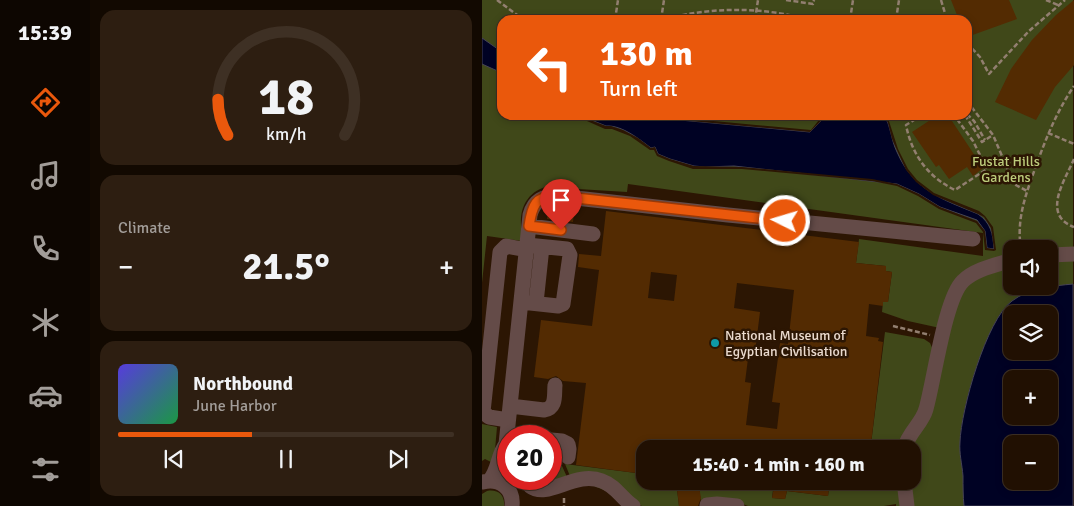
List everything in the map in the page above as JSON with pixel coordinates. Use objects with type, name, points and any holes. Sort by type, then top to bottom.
[{"type":"lane","points":[[511,425],[528,302],[532,247],[529,226],[532,208],[542,198],[550,196],[973,240]]},
{"type":"lane","points":[[529,226],[593,234]]},
{"type":"lane","points":[[498,425],[486,416],[483,410],[500,252],[506,246],[567,249],[570,255],[563,304],[558,306],[528,302]]},
{"type":"lane","points":[[1058,255],[1074,254]]},
{"type":"lane","points":[[907,440],[909,434],[925,412],[952,298],[958,286],[973,274],[1003,263]]},
{"type":"lane","points":[[523,425],[554,404],[556,385]]},
{"type":"lane","points":[[562,441],[568,444],[568,457]]},
{"type":"lane","points":[[485,482],[496,472],[497,468]]},
{"type":"lane","points":[[562,485],[577,479],[592,478],[601,480],[616,489],[632,506]]},
{"type":"lane","points":[[509,490],[512,496],[512,506]]},
{"type":"lane","points":[[904,490],[905,506]]},
{"type":"lane","points":[[707,505],[737,506]]},
{"type":"path","points":[[497,0],[517,15]]},
{"type":"path","points":[[616,15],[618,0]]},
{"type":"path","points":[[662,15],[664,0]]},
{"type":"path","points":[[756,15],[758,0]]},
{"type":"path","points":[[786,0],[813,4],[814,0]]},
{"type":"path","points":[[851,15],[853,0]]},
{"type":"path","points":[[897,15],[899,0]]},
{"type":"path","points":[[941,0],[946,15]]},
{"type":"path","points":[[1046,0],[1058,5]]},
{"type":"path","points":[[972,48],[980,57],[989,74],[1029,31],[1065,0]]},
{"type":"path","points":[[680,15],[716,10],[757,10],[788,15]]},
{"type":"path","points":[[1020,240],[1019,219],[1027,191],[1048,133],[1074,86]]},
{"type":"path","points":[[972,108],[993,135],[1000,148],[1012,181],[1017,187],[1027,191]]},
{"type":"path","points":[[915,120],[906,126],[911,146],[929,172],[946,186],[955,190],[987,170],[968,132],[958,120]]},
{"type":"path","points":[[969,120],[982,142],[993,135]]},
{"type":"path","points":[[972,120],[978,126],[985,140]]},
{"type":"path","points":[[968,132],[974,128]]},
{"type":"path","points":[[1048,133],[1074,144]]},
{"type":"path","points":[[1074,160],[1056,205],[1062,220],[1074,227]]},
{"type":"path","points":[[892,326],[942,338]]},
{"type":"green space","name":"Fustat Hills Gardens","points":[[482,0],[1073,0],[1073,506],[896,506],[896,504],[884,506],[748,506],[740,503],[701,502],[699,490],[773,490],[772,498],[785,499],[787,491],[828,496],[829,490],[921,490],[921,440],[872,440],[885,332],[924,339],[930,343],[934,352],[940,328],[908,321],[882,312],[883,302],[888,302],[892,272],[886,271],[886,266],[856,263],[859,239],[983,256],[983,233],[628,184],[627,192],[545,187],[539,190],[529,197],[523,207],[521,219],[522,241],[487,236],[482,283]]},
{"type":"green space","points":[[482,424],[497,427],[495,450],[491,462],[485,459],[482,461]]},
{"type":"green space","points":[[565,464],[636,473],[636,490],[677,490],[679,506],[642,506],[570,476]]},
{"type":"green space","points":[[562,466],[567,477],[562,479]]},
{"type":"green space","points":[[487,491],[494,491],[500,494],[504,506],[482,506],[482,494]]},
{"type":"water","points":[[482,38],[497,48],[497,71],[482,64]]},
{"type":"water","points":[[591,120],[680,120],[810,132],[822,120],[886,120],[897,152],[912,176],[930,192],[982,217],[990,229],[994,249],[987,248],[985,231],[977,220],[940,207],[919,194],[897,184],[734,166],[694,166],[658,154],[655,147],[651,148],[624,130]]},
{"type":"water","points":[[1073,284],[1073,506],[964,506],[960,450],[961,428],[970,388],[984,346],[1003,310],[1003,360],[1058,360],[1058,305],[1008,305],[1022,295],[1058,295],[1058,286]]},
{"type":"pier","points":[[585,120],[623,130],[651,148],[655,147],[658,154],[694,166],[742,167],[872,179],[897,184],[919,194],[940,207],[977,221],[985,231],[987,248],[994,249],[991,228],[984,217],[933,195],[916,182],[906,170],[892,139],[886,120],[889,120],[898,149],[908,169],[917,180],[934,193],[979,211],[985,216],[993,227],[996,250],[985,250],[983,232],[976,223],[939,209],[897,186],[872,181],[742,169],[693,169],[657,156],[654,150],[650,150],[630,136],[612,129],[605,129]]},
{"type":"pier","points":[[680,120],[703,120],[811,130],[819,120],[822,120],[810,132]]},
{"type":"building","points":[[951,0],[1009,0],[1017,19],[972,35],[972,15],[957,15]]},
{"type":"building","points":[[1074,0],[1074,65],[1055,87],[1036,120],[995,102],[1011,69],[1032,40],[1056,15]]},
{"type":"building","points":[[930,120],[951,120],[983,168],[973,176],[967,167],[949,179],[939,165],[936,167],[912,132]]},
{"type":"building","points":[[548,209],[574,213],[573,222],[547,219]]},
{"type":"building","name":"National Museum of Egyptian Civilisation","points":[[606,211],[859,242],[856,263],[886,266],[886,271],[892,272],[888,302],[883,302],[883,306],[869,304],[866,336],[879,338],[878,341],[883,342],[871,440],[636,440],[636,473],[576,465],[586,383],[563,381],[556,376],[548,379],[534,377],[541,320],[592,326],[599,270],[578,267],[579,254],[601,256]],"holes":[[[651,272],[677,275],[674,301],[648,298]],[[737,283],[794,290],[788,344],[780,343],[772,402],[780,403],[777,429],[746,425],[751,383],[745,382],[749,351],[755,352],[760,312],[734,308]]]},
{"type":"building","points":[[677,490],[700,490],[701,498],[698,506],[679,506]]},
{"type":"building","points":[[773,490],[829,490],[828,496],[787,491],[785,499],[772,498]]},
{"type":"place","name":"National Museum of Egyptian Civilisation","points":[[715,343]]},
{"type":"route","points":[[561,230],[529,226],[532,208],[536,202],[542,198],[558,196],[785,221]]}]
